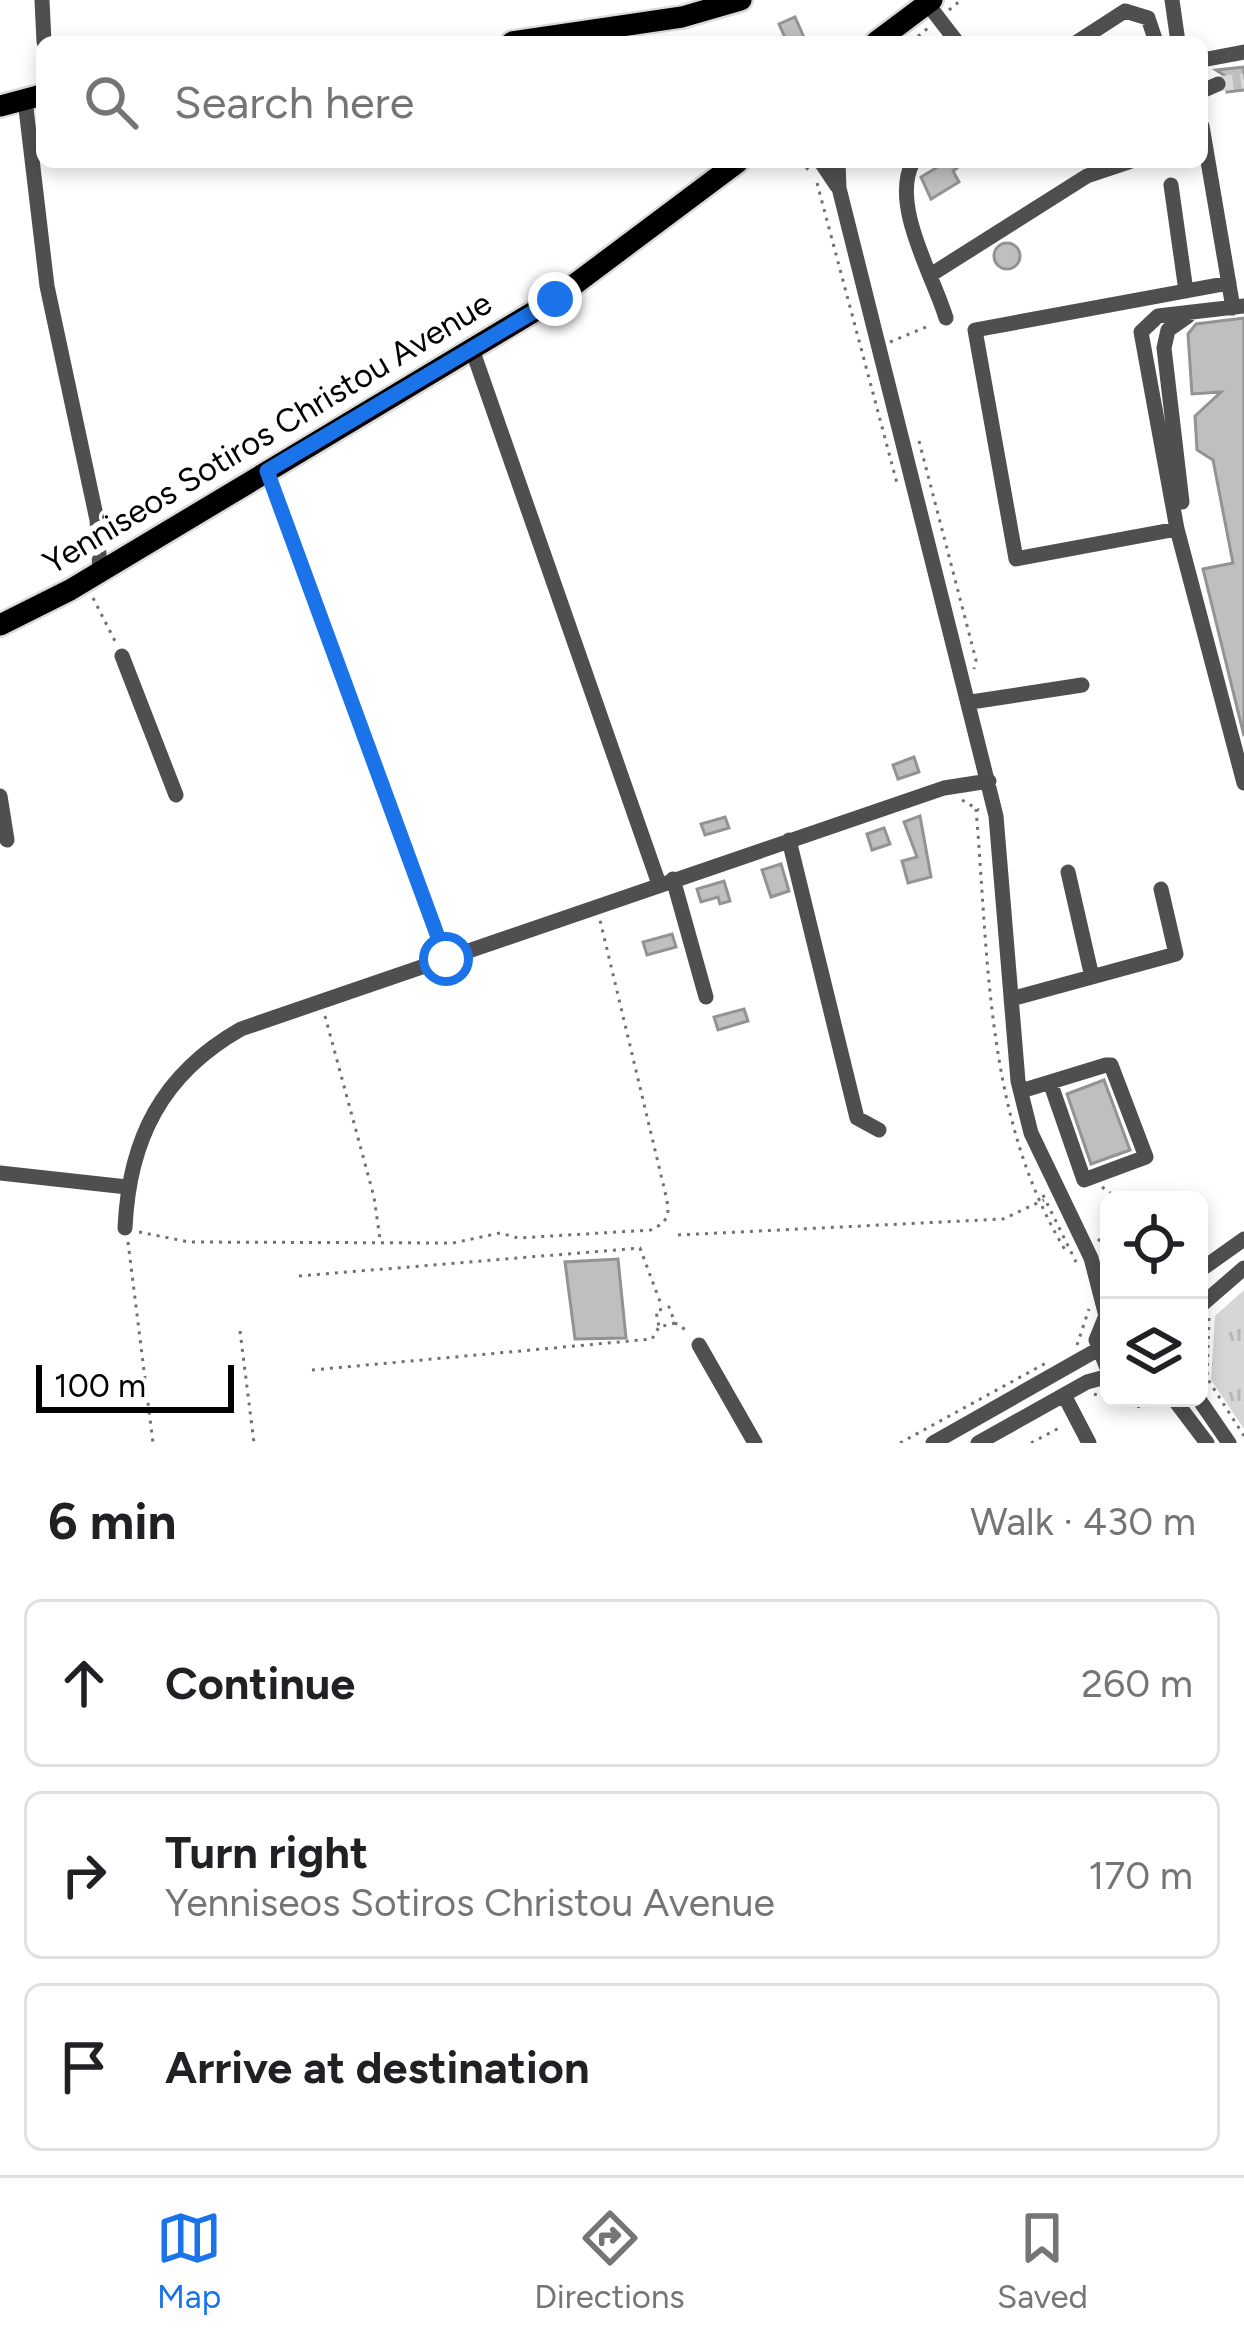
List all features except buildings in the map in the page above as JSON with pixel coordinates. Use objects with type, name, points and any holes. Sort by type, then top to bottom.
[{"type":"main road","points":[[553,36],[682,17],[741,0]]},
{"type":"main road","points":[[885,36],[934,2]]},
{"type":"main road","points":[[899,36],[934,2]]},
{"type":"main road","points":[[0,106],[33,98]]},
{"type":"main road","name":"Yenniseos Sotiros Christou Avenue","points":[[0,625],[93,576],[555,299],[748,168]]},
{"type":"street","points":[[43,0],[44,36]]},
{"type":"street","points":[[1172,0],[1177,36]]},
{"type":"street","points":[[934,2],[954,36]]},
{"type":"street","points":[[1086,36],[1125,11],[1148,18],[1154,36]]},
{"type":"street","points":[[1208,59],[1244,52]]},
{"type":"street","points":[[33,98],[36,138]]},
{"type":"street","points":[[1208,162],[1229,283],[1238,307],[1158,316],[1141,332],[1177,529],[1244,783]]},
{"type":"street","points":[[38,168],[47,286],[97,520],[93,576]]},
{"type":"street","points":[[825,168],[839,188]]},
{"type":"street","points":[[838,168],[839,188],[989,782],[1021,1091],[1056,1195],[1102,1299]]},
{"type":"street","points":[[910,168],[905,202],[946,318]]},
{"type":"street","points":[[932,274],[1087,176],[1111,168]]},
{"type":"street","points":[[1171,184],[1186,291]]},
{"type":"street","points":[[1196,312],[1168,331],[1164,348],[1185,523],[1177,529],[1016,559],[975,331],[1229,283]]},
{"type":"street","points":[[472,349],[706,997]]},
{"type":"street","points":[[122,656],[176,795]]},
{"type":"street","points":[[971,702],[1082,685]]},
{"type":"street","points":[[125,1228],[136,1145],[163,1097],[207,1048],[241,1029],[944,788],[989,782]]},
{"type":"street","points":[[0,796],[7,840]]},
{"type":"street","points":[[790,840],[857,1118],[879,1130]]},
{"type":"street","points":[[1068,872],[1092,977]]},
{"type":"street","points":[[1011,999],[1176,954],[1161,889]]},
{"type":"street","points":[[1021,1091],[1050,1082],[1106,1065],[1116,1068],[1145,1157],[1084,1180],[1050,1082]]},
{"type":"street","points":[[0,1174],[127,1187]]},
{"type":"street","points":[[1208,1265],[1244,1239]]},
{"type":"street","points":[[1086,1265],[1100,1269]]},
{"type":"street","points":[[1208,1305],[1244,1268]]},
{"type":"street","points":[[1100,1324],[1100,1356]]},
{"type":"street","points":[[699,1345],[755,1443]]},
{"type":"street","points":[[933,1443],[1097,1350]]},
{"type":"street","points":[[978,1443],[1100,1377]]},
{"type":"street","points":[[1064,1394],[1089,1443]]},
{"type":"street","points":[[1179,1407],[1207,1443]]},
{"type":"street","points":[[1204,1407],[1229,1443]]},
{"type":"path","points":[[805,168],[814,176],[821,198],[898,486]]},
{"type":"path","points":[[888,343],[946,318]]},
{"type":"path","points":[[267,471],[446,959]]},
{"type":"path","points":[[93,576],[122,656]]},
{"type":"path","points":[[960,800],[975,808]]},
{"type":"path","points":[[153,1443],[125,1228],[189,1242],[380,1239],[453,1243],[500,1233],[518,1238],[651,1230],[664,1223],[670,1214],[597,907]]},
{"type":"path","points":[[322,1003],[374,1197],[380,1239]]},
{"type":"path","points":[[1100,1185],[1108,1191]]},
{"type":"path","points":[[678,1235],[1003,1219],[1046,1199]]},
{"type":"path","points":[[299,1276],[640,1247],[662,1307],[675,1312],[675,1323],[699,1345]]},
{"type":"path","points":[[1071,1254],[1086,1265]]},
{"type":"path","points":[[1074,1355],[1092,1296]]},
{"type":"path","points":[[659,1327],[654,1318],[662,1307]]},
{"type":"path","points":[[312,1370],[652,1339],[659,1327],[675,1323]]},
{"type":"path","points":[[240,1331],[254,1443]]},
{"type":"path","points":[[900,1443],[1039,1364],[1053,1363]]},
{"type":"path","points":[[1208,1380],[1244,1436]]},
{"type":"path","points":[[1087,1382],[1100,1397]]},
{"type":"path","points":[[1031,1443],[1069,1428]]},
{"type":"green space","points":[[1244,1290],[1244,1429],[1211,1380],[1215,1316]]},
{"type":"tunnel","points":[[1218,84],[1244,81]]},
{"type":"route","points":[[446,959],[267,471],[555,299]]}]
